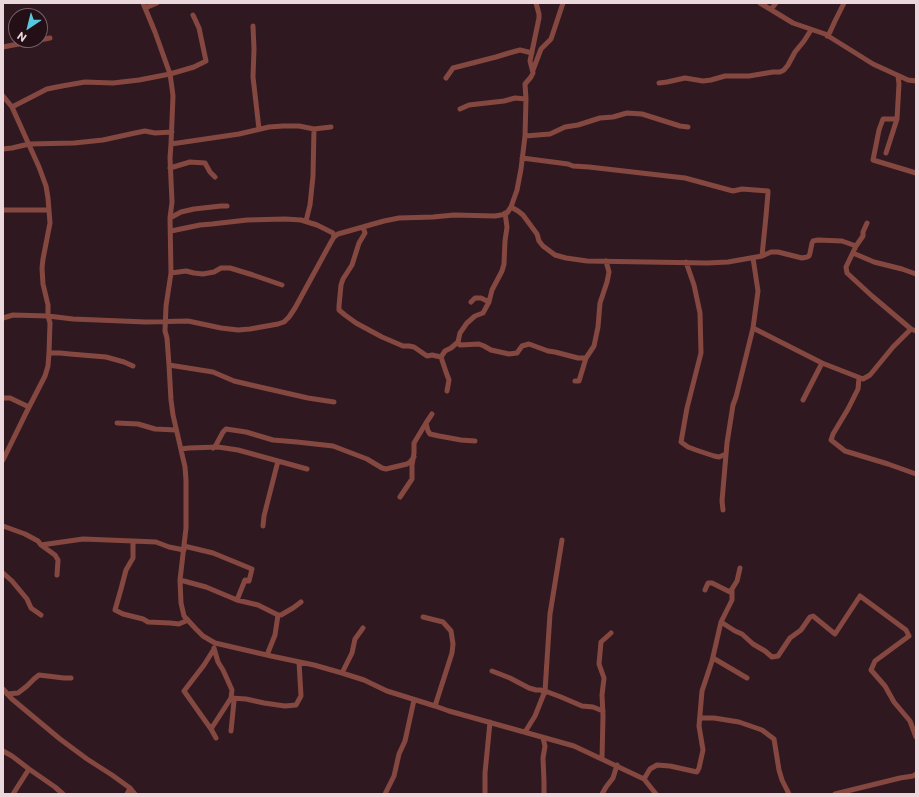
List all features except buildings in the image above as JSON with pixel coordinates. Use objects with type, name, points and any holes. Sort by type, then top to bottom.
[{"type":"street","points":[[157,3],[144,5],[158,38],[170,74],[173,96],[172,144],[170,158],[172,202],[170,218],[171,273],[166,306],[165,331],[170,365],[171,400],[176,430],[185,467],[186,480],[186,528],[180,580],[181,603],[184,616],[203,636],[214,643],[267,656],[314,665],[342,673],[364,680],[387,692],[574,746],[644,779],[656,794]]},
{"type":"street","points":[[533,70],[530,61],[539,18],[536,3]]},
{"type":"street","points":[[3,318],[13,315],[146,322],[188,321],[238,330],[278,324],[284,322],[295,308],[334,237],[338,234],[399,218],[454,215],[495,216],[505,213],[511,207],[517,190],[521,169],[525,136],[525,84],[533,73],[541,49],[551,39],[563,3]]},
{"type":"street","points":[[760,3],[793,23],[820,32],[873,64],[898,76],[916,82]]},
{"type":"street","points":[[772,10],[776,3]]},
{"type":"street","points":[[827,36],[844,3]]},
{"type":"street","points":[[12,107],[47,89],[85,82],[139,80],[170,74],[194,67],[206,61],[199,28],[193,15]]},
{"type":"street","points":[[253,26],[253,77],[258,129]]},
{"type":"street","points":[[659,83],[685,78],[703,81],[725,76],[749,76],[780,72],[784,70],[811,30]]},
{"type":"street","points":[[3,47],[50,38]]},
{"type":"street","points":[[446,78],[453,68],[520,50],[532,53]]},
{"type":"street","points":[[886,153],[897,119],[898,76]]},
{"type":"street","points":[[3,96],[12,107],[39,167],[46,186],[50,223],[42,268],[43,284],[48,305],[48,316],[50,323],[48,366],[45,376],[3,460]]},
{"type":"street","points":[[460,109],[469,105],[504,101],[515,98],[526,99]]},
{"type":"street","points":[[525,136],[550,134],[565,127],[627,113],[642,114],[680,126],[688,127]]},
{"type":"street","points":[[897,119],[883,119],[879,130],[873,160],[916,173]]},
{"type":"street","points":[[172,144],[283,126],[299,126],[314,129],[331,127]]},
{"type":"street","points":[[306,221],[310,205],[313,176],[314,129]]},
{"type":"street","points":[[3,149],[29,144],[74,143],[103,140],[135,132],[172,132]]},
{"type":"street","points":[[522,158],[574,166],[685,178],[733,191],[742,189],[768,191],[762,256]]},
{"type":"street","points":[[170,168],[190,162],[205,163],[215,177]]},
{"type":"street","points":[[170,218],[181,212],[194,209],[227,206]]},
{"type":"street","points":[[511,207],[523,215],[537,234],[539,241],[555,255],[587,261],[686,262],[707,264],[754,258],[771,252],[778,252],[802,258],[807,257],[809,256],[813,241],[818,240],[842,241],[856,246]]},
{"type":"street","points":[[3,210],[49,210]]},
{"type":"street","points":[[447,390],[450,380],[441,356],[444,351],[451,348],[458,342],[460,333],[467,323],[475,316],[483,313],[489,302],[492,290],[503,268],[507,227],[505,213]]},
{"type":"street","points":[[171,231],[200,225],[247,220],[285,219],[301,220],[317,225],[329,230],[334,237]]},
{"type":"street","points":[[753,328],[822,363],[858,378],[863,379],[870,375],[893,347],[913,330],[847,273],[846,267],[856,246],[863,236],[867,223]]},
{"type":"street","points":[[363,227],[365,233],[359,243],[352,265],[341,285],[339,310],[344,316],[382,337],[403,346],[414,347],[427,356],[441,356]]},
{"type":"street","points":[[853,253],[874,262],[916,274]]},
{"type":"street","points":[[724,510],[722,501],[726,454],[733,405],[753,328],[758,291],[754,258]]},
{"type":"street","points":[[575,381],[579,381],[586,358],[594,346],[598,327],[600,303],[609,272],[606,261]]},
{"type":"street","points":[[686,262],[694,285],[700,313],[701,354],[687,408],[681,442],[688,447],[714,456],[719,457],[726,454]]},
{"type":"street","points":[[171,273],[186,271],[203,274],[214,272],[221,268],[230,268],[282,285]]},
{"type":"street","points":[[471,302],[475,298],[481,298],[489,302]]},
{"type":"street","points":[[458,342],[460,345],[479,344],[491,350],[509,354],[517,353],[522,346],[529,344],[548,351],[578,358],[586,358]]},
{"type":"street","points":[[49,353],[60,352],[106,357],[133,366]]},
{"type":"street","points":[[803,400],[822,363]]},
{"type":"street","points":[[170,365],[213,372],[234,381],[308,398],[334,402]]},
{"type":"street","points":[[858,378],[858,389],[831,440],[844,451],[916,474]]},
{"type":"street","points":[[3,398],[10,398],[29,407]]},
{"type":"street","points":[[400,497],[412,479],[414,443],[432,414]]},
{"type":"street","points":[[117,423],[138,424],[155,429],[176,430]]},
{"type":"street","points":[[426,423],[430,434],[475,441]]},
{"type":"street","points":[[213,448],[226,429],[246,432],[272,440],[332,446],[367,459],[386,469],[407,464],[414,457]]},
{"type":"street","points":[[181,449],[218,447],[238,450],[307,469]]},
{"type":"street","points":[[263,526],[264,516],[278,461]]},
{"type":"street","points":[[3,526],[25,534],[38,541],[55,555],[57,558],[57,575]]},
{"type":"street","points":[[41,545],[83,539],[156,542],[169,547],[213,553],[252,569],[249,581],[245,580],[238,600]]},
{"type":"street","points":[[525,732],[535,716],[545,692],[550,614],[562,540]]},
{"type":"street","points":[[133,541],[133,558],[126,570],[114,610],[148,622],[179,624],[188,620]]},
{"type":"street","points":[[644,779],[650,769],[657,765],[670,766],[697,772],[699,768],[702,750],[700,718],[702,691],[713,658],[721,622],[732,600],[732,589],[737,581],[740,568]]},
{"type":"street","points":[[3,573],[27,599],[31,608],[42,615]]},
{"type":"street","points":[[180,580],[206,587],[238,600],[258,605],[278,615],[293,608],[301,602]]},
{"type":"street","points":[[705,590],[708,583],[712,583],[730,592],[732,589]]},
{"type":"street","points":[[721,622],[742,634],[753,644],[772,657],[778,656],[790,638],[801,630],[810,617],[813,616],[835,634],[860,596],[906,630],[909,636],[874,661],[871,670],[885,686],[894,702],[910,721],[916,737]]},
{"type":"street","points":[[267,656],[275,635],[278,615]]},
{"type":"street","points":[[423,616],[443,622],[451,631],[453,644],[452,653],[435,706]]},
{"type":"street","points":[[342,673],[352,653],[354,639],[363,628]]},
{"type":"street","points":[[602,758],[602,696],[604,678],[599,664],[601,642],[611,633]]},
{"type":"street","points":[[211,729],[231,698],[232,690],[218,662],[214,649],[214,643]]},
{"type":"street","points":[[214,649],[184,691],[216,738]]},
{"type":"street","points":[[713,658],[747,678]]},
{"type":"street","points":[[231,698],[246,699],[285,706],[296,705],[301,696],[299,662]]},
{"type":"street","points":[[492,671],[529,688],[561,696],[582,706],[593,707],[603,711]]},
{"type":"street","points":[[7,694],[18,692],[27,686],[36,676],[40,675],[71,678]]},
{"type":"street","points":[[3,689],[12,699],[66,743],[130,788],[135,794]]},
{"type":"street","points":[[231,698],[234,701],[231,731]]},
{"type":"street","points":[[385,794],[394,776],[399,754],[405,740],[414,700]]},
{"type":"street","points":[[700,718],[714,718],[739,722],[762,730],[774,738],[779,770],[789,794]]},
{"type":"street","points":[[485,794],[485,773],[490,722]]},
{"type":"street","points":[[543,738],[545,746],[543,758],[544,794]]},
{"type":"street","points":[[3,751],[55,786],[63,794]]},
{"type":"street","points":[[602,794],[613,778],[617,766]]},
{"type":"street","points":[[13,794],[29,769]]},
{"type":"street","points":[[835,794],[913,776],[916,774]]},
{"type":"street","points":[[127,794],[130,788]]}]
